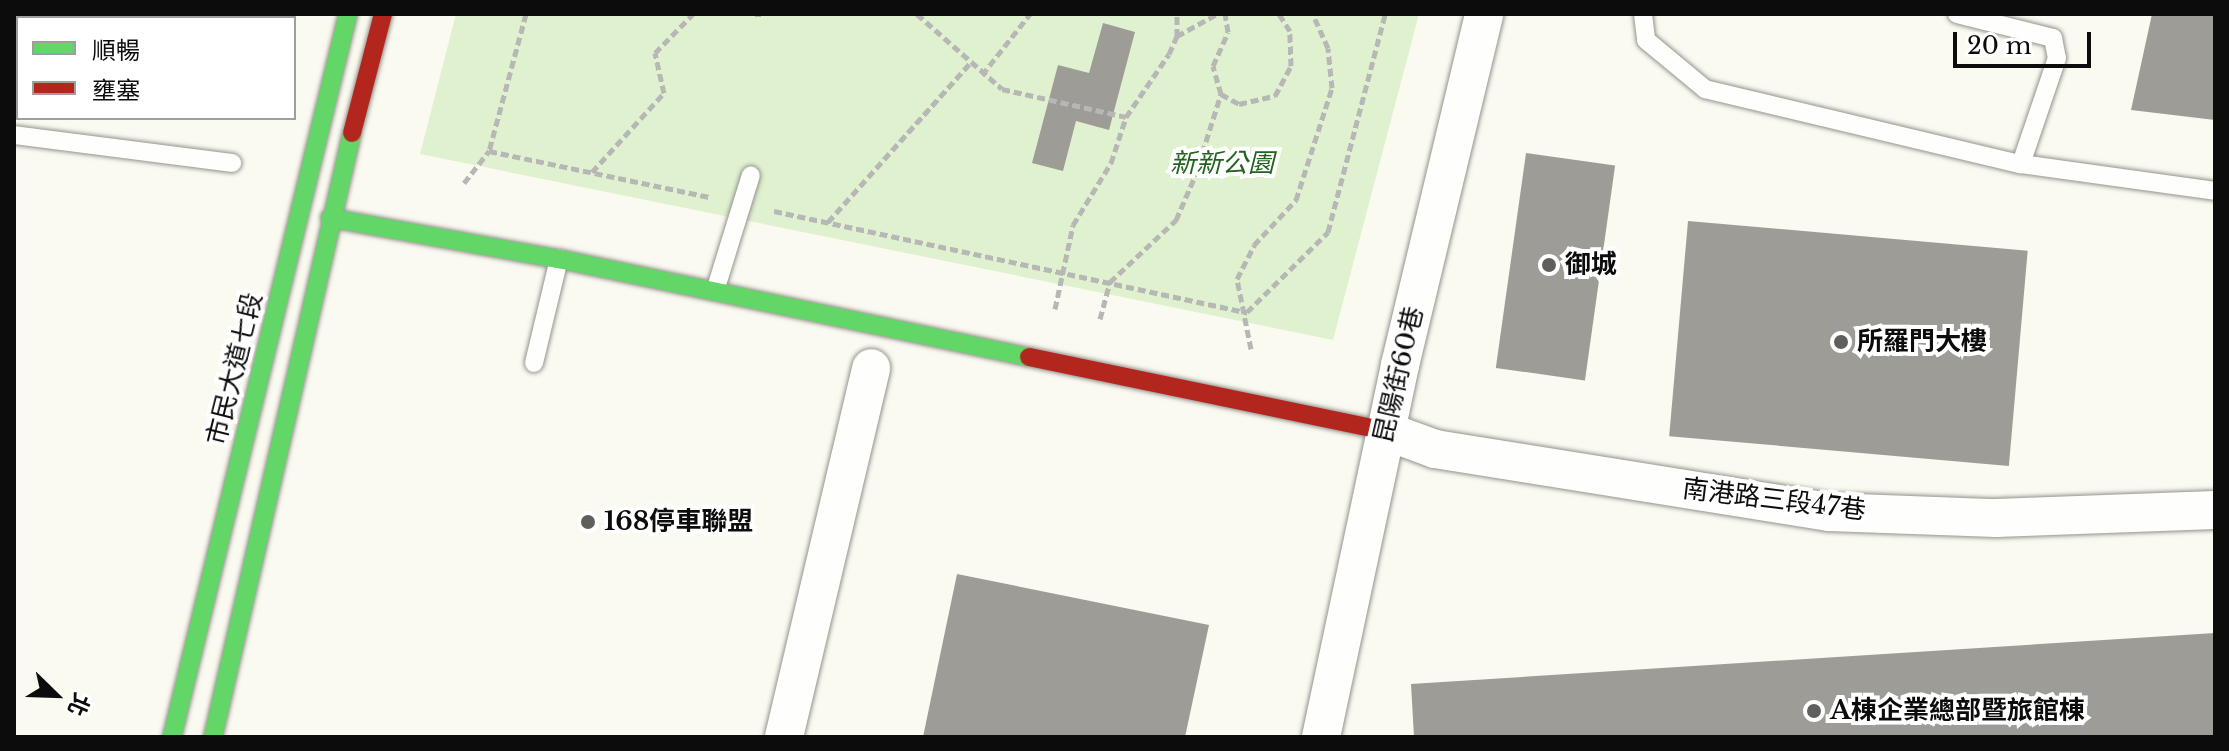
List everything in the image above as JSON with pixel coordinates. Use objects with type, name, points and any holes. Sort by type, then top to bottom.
[{"type":"street","name":"市民大道七段","points":[[172,737],[348,14]]},
{"type":"street","points":[[213,737],[330,218],[383,14]]},
{"type":"street","name":"昆陽街60巷","points":[[1321,737],[1386,431],[1484,14]]},
{"type":"street","points":[[330,218],[559,259],[1386,431]]},
{"type":"street","points":[[784,737],[871,368]]},
{"type":"street","name":"南港路三段47巷","points":[[1386,431],[1435,449],[1829,512],[1996,518],[2215,510]]},
{"type":"lane","points":[[1643,14],[1646,40],[1705,89],[2021,164],[2215,191]]},
{"type":"lane","points":[[1957,14],[2053,38],[2057,58],[2021,164]]},
{"type":"lane","points":[[14,135],[232,163]]},
{"type":"lane","points":[[714,292],[751,175]]},
{"type":"lane","points":[[534,363],[559,259]]},
{"type":"path","points":[[464,183],[489,151],[526,14]]},
{"type":"path","points":[[592,172],[664,93],[655,53],[693,14]]},
{"type":"path","points":[[917,14],[982,75],[1002,89],[1126,117]]},
{"type":"path","points":[[982,75],[1008,46],[1030,14]]},
{"type":"path","points":[[1055,309],[1073,225],[1111,163],[1126,117],[1149,90],[1177,36],[1177,14]]},
{"type":"path","points":[[1177,36],[1217,14]]},
{"type":"path","points":[[1100,319],[1110,282],[1176,220],[1221,94],[1213,66],[1228,32],[1225,14]]},
{"type":"path","points":[[1221,94],[1239,104],[1275,96],[1291,66],[1290,31],[1279,14]]},
{"type":"path","points":[[1251,349],[1247,312],[1237,279],[1254,245],[1296,200],[1332,88],[1328,48],[1313,14]]},
{"type":"path","points":[[1247,312],[1328,232],[1385,14]]},
{"type":"path","points":[[828,222],[970,63]]},
{"type":"path","points":[[489,151],[1247,312]]},
{"type":"green space","name":"新新公園","points":[[456,14],[1419,14],[1333,340],[420,154]]},
{"type":"building","points":[[2152,14],[2215,14],[2215,120],[2131,110]]},
{"type":"building","points":[[1103,23],[1135,32],[1109,130],[1076,121],[1063,171],[1032,163],[1058,65],[1089,73]]},
{"type":"building","name":"御城","points":[[1526,153],[1615,166],[1585,380],[1496,368]]},
{"type":"building","name":"所羅門大樓","points":[[1688,221],[2028,251],[2009,466],[1669,436]]},
{"type":"building","points":[[957,574],[1209,625],[1185,737],[923,737]]},
{"type":"building","name":"A棟企業總部暨旅館棟","points":[[2215,633],[2215,737],[1414,737],[1411,684]]},
{"type":"traffic: fast","points":[[172,737],[348,14]]},
{"type":"traffic: fast","points":[[213,737],[352,133]]},
{"type":"traffic: fast","points":[[330,218],[559,259],[1029,357]]},
{"type":"traffic: jam","points":[[352,133],[383,14]]},
{"type":"traffic: jam","points":[[1029,357],[1386,431]]},
{"type":"place","name":"御城","points":[[1549,265]]},
{"type":"place","name":"所羅門大樓","points":[[1841,342]]},
{"type":"place","name":"168停車聯盟","points":[[588,522]]},
{"type":"place","name":"A棟企業總部暨旅館棟","points":[[1814,711]]}]
